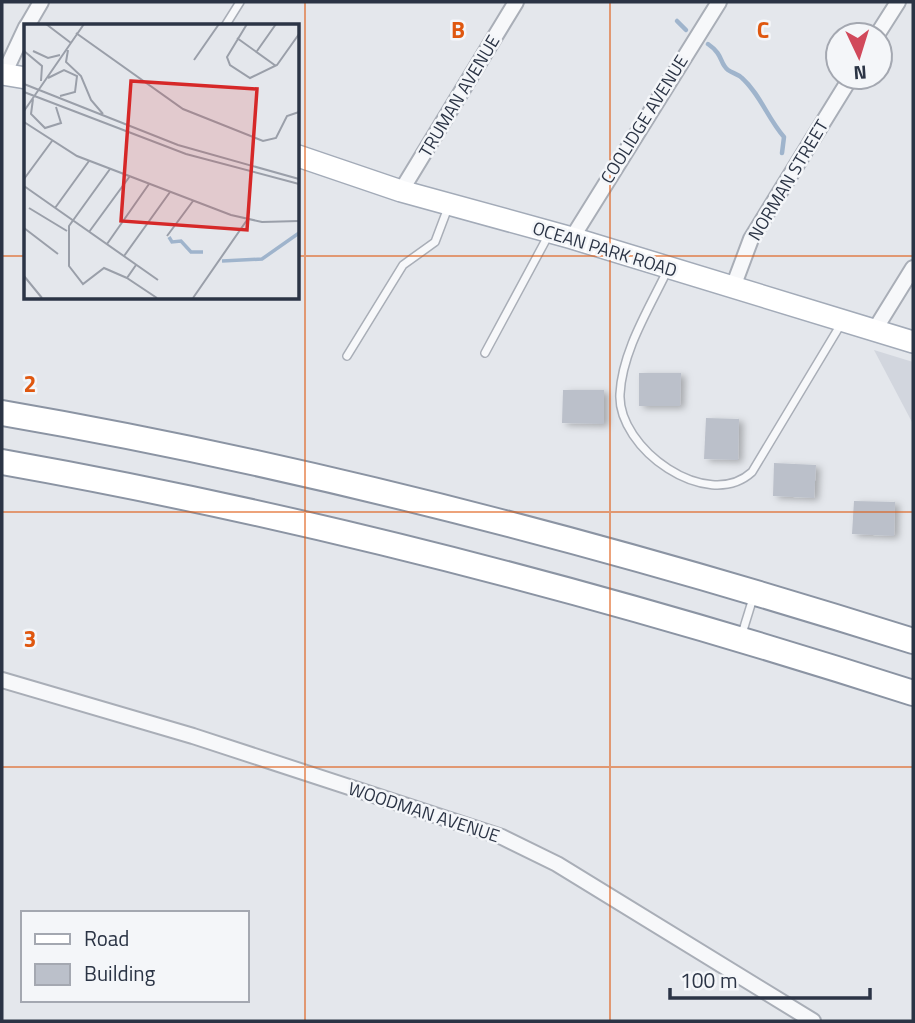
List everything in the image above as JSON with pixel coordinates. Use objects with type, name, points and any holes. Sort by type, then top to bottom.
[{"type":"highway","points":[[2,413],[284,470],[480,517],[754,592],[913,641]]},
{"type":"highway","points":[[2,462],[246,510],[437,554],[740,638],[913,693]]},
{"type":"main road","points":[[3,74],[24,78]]},
{"type":"main road","name":"OCEAN PARK ROAD","points":[[299,156],[401,191],[572,238],[913,342]]},
{"type":"street","points":[[28,24],[41,2]]},
{"type":"street","name":"TRUMAN AVENUE","points":[[401,191],[516,2]]},
{"type":"street","name":"COOLIDGE AVENUE","points":[[572,238],[719,2]]},
{"type":"street","points":[[886,21],[898,2]]},
{"type":"street","points":[[3,74],[24,31]]},
{"type":"street","name":"NORMAN STREET","points":[[733,287],[751,239],[842,91]]},
{"type":"street","points":[[874,331],[913,268]]},
{"type":"street","name":"WOODMAN AVENUE","points":[[2,680],[193,736],[502,836],[558,864],[813,1021]]},
{"type":"lane","points":[[226,24],[240,2]]},
{"type":"lane","points":[[347,356],[403,265],[435,242],[449,205]]},
{"type":"lane","points":[[485,353],[550,232]]},
{"type":"lane","points":[[668,268],[625,365],[620,404],[629,426],[644,447],[669,470],[699,484],[734,484],[752,472],[843,321]]},
{"type":"lane","points":[[740,638],[754,592]]},
{"type":"shaded area","points":[[874,350],[913,362],[913,424]]},
{"type":"building","points":[[639,373],[681,373],[680,406],[639,406]]},
{"type":"building","points":[[563,390],[604,390],[604,424],[562,423]]},
{"type":"building","points":[[706,418],[739,419],[738,460],[704,459]]},
{"type":"building","points":[[774,463],[816,465],[814,498],[773,496]]},
{"type":"building","points":[[854,501],[895,502],[894,536],[852,534]]},
{"type":"waterway","points":[[677,21],[686,30]]},
{"type":"waterway","points":[[708,44],[717,52],[725,67],[754,91],[784,137],[782,153]]}]
